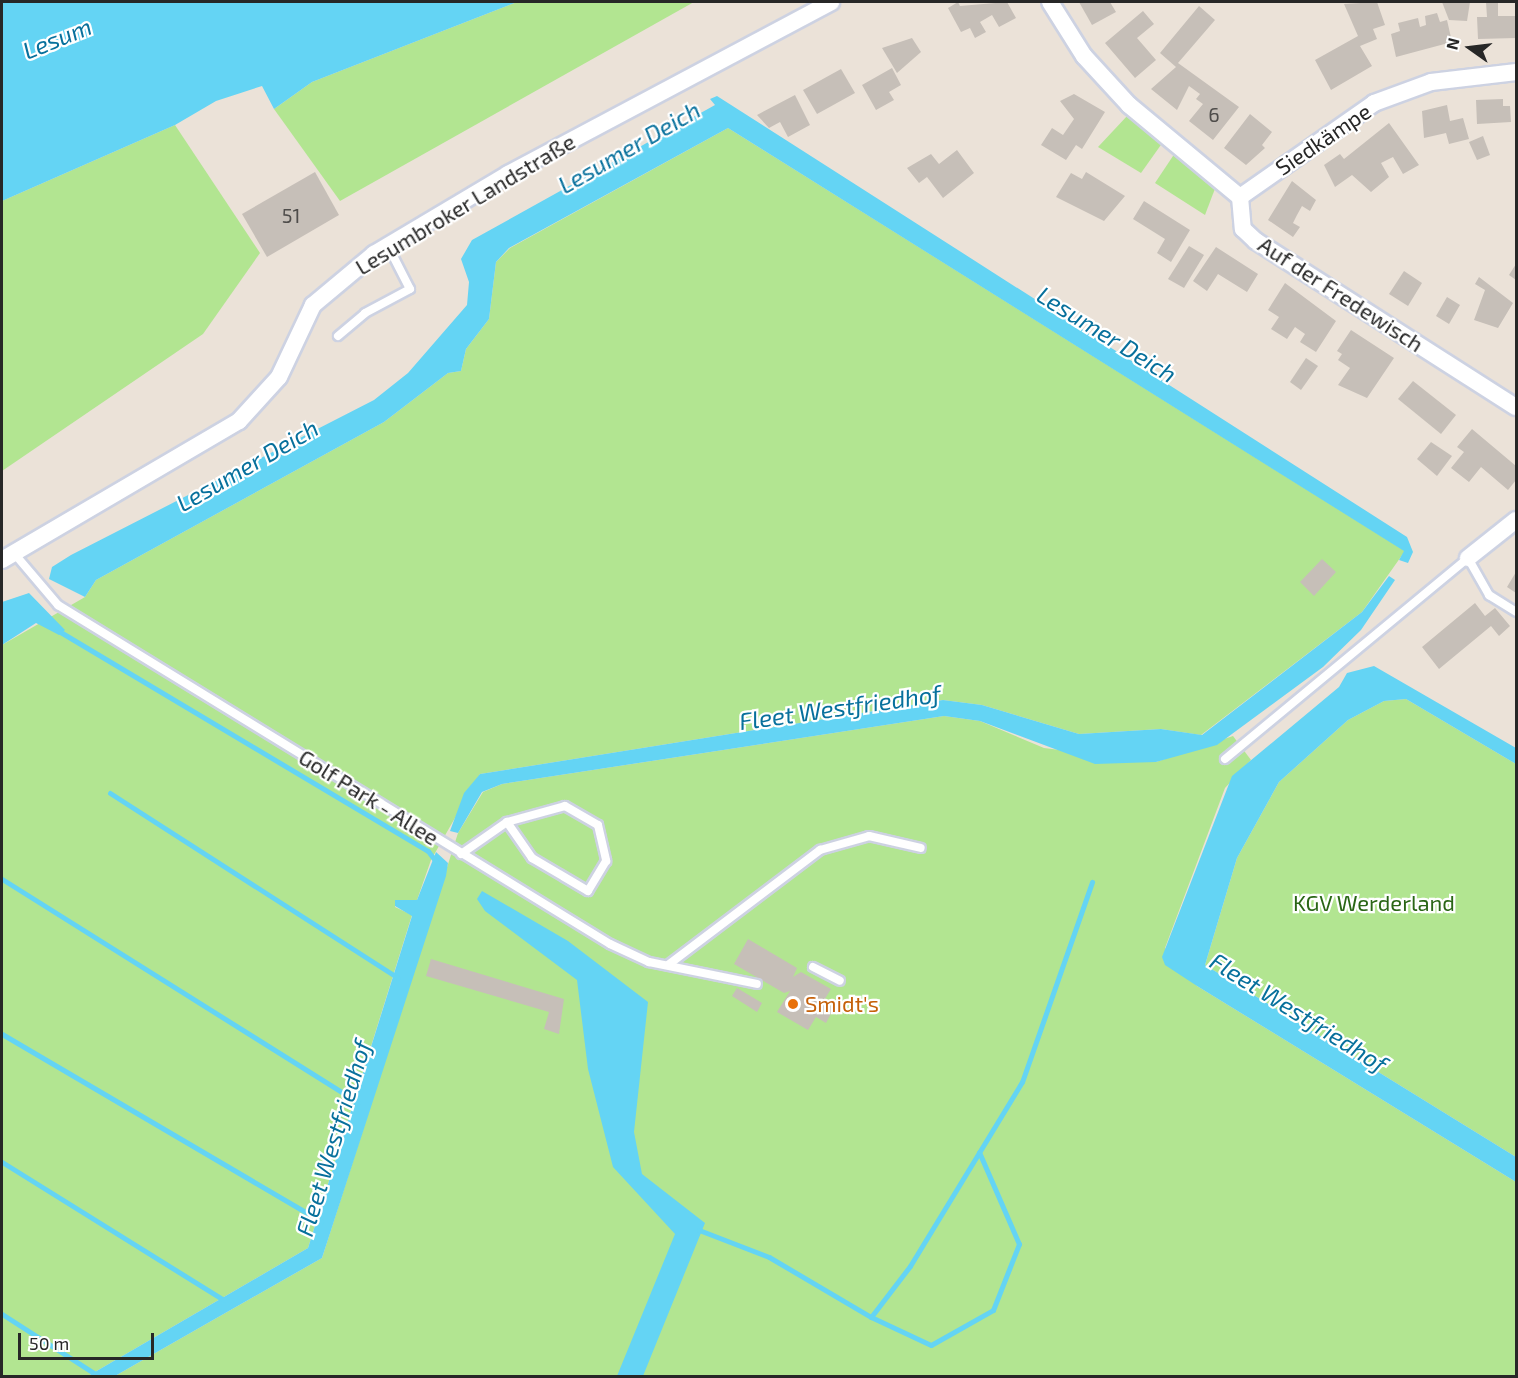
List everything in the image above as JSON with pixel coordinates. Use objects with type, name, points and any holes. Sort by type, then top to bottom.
[{"type":"street","name":"Lesumbroker Landstraße","points":[[7,556],[239,421],[279,377],[313,305],[341,278],[388,246],[508,174],[831,2]]},
{"type":"street","points":[[1050,2],[1084,56],[1129,105],[1240,197]]},
{"type":"street","name":"Siedkämpe","points":[[1240,197],[1374,103],[1431,81],[1516,72]]},
{"type":"street","name":"Auf der Fredewisch","points":[[1240,197],[1243,229],[1256,241],[1516,407]]},
{"type":"street","points":[[1468,558],[1516,520]]},
{"type":"lane","points":[[338,336],[365,313],[410,289],[388,246]]},
{"type":"lane","name":"Golf Park - Allee","points":[[7,556],[58,605],[610,944],[668,965],[757,984]]},
{"type":"lane","points":[[1226,759],[1468,558],[1489,595],[1516,612]]},
{"type":"lane","points":[[461,854],[507,822],[565,806],[598,825],[606,861],[588,891],[532,858],[507,822]]},
{"type":"lane","points":[[668,965],[820,850],[869,836],[921,848]]},
{"type":"lane","points":[[813,967],[840,981]]},
{"type":"green space","points":[[517,2],[694,2],[340,201],[274,109],[312,82]]},
{"type":"green space","points":[[1128,115],[1163,142],[1141,173],[1098,147]]},
{"type":"green space","points":[[175,125],[260,253],[203,334],[2,471],[2,201]]},
{"type":"green space","points":[[728,128],[1405,551],[1362,612],[1201,735],[1161,729],[1079,734],[982,705],[943,700],[480,774],[431,860],[417,900],[395,900],[395,907],[412,915],[308,1248],[88,1376],[2,1376],[2,645],[85,597],[96,580],[384,422],[448,373],[461,371],[466,349],[489,319],[496,262],[510,248]]},
{"type":"green space","points":[[1175,153],[1216,186],[1205,215],[1155,183]]},
{"type":"green space","name":"KGV Werderland","points":[[1406,699],[1516,764],[1516,1157],[1205,965],[1237,858],[1279,782],[1348,720],[1384,701]]},
{"type":"green space","points":[[944,716],[980,721],[1044,748],[1156,762],[1233,736],[1251,760],[1225,788],[1165,948],[1197,986],[1516,1182],[1516,1376],[115,1376],[322,1258],[458,833],[483,792],[502,784]]},
{"type":"water","name":"Lesum","points":[[2,2],[517,2],[312,82],[274,109],[262,86],[216,101],[175,125],[2,201]]},
{"type":"water","name":"Lesumer Deich","points":[[717,96],[1407,537],[1413,552],[1408,563],[1399,560],[1404,551],[728,128],[509,248],[496,262],[489,319],[466,349],[461,371],[448,373],[384,422],[96,580],[85,597],[49,579],[52,567],[71,555],[374,400],[408,373],[467,305],[469,282],[461,259],[472,240],[715,105],[710,99]]},
{"type":"water","points":[[1389,576],[1395,580],[1361,630],[1323,667],[1217,745],[1156,762],[1095,764],[980,721],[944,716],[502,784],[482,792],[458,833],[450,831],[464,793],[480,774],[943,700],[982,705],[1079,734],[1161,729],[1202,735],[1362,612]]},
{"type":"water","points":[[29,593],[65,630],[59,635],[36,623],[2,645],[2,602]]},
{"type":"water","points":[[1374,666],[1516,748],[1516,764],[1406,699],[1384,701],[1348,720],[1279,782],[1237,858],[1205,965],[1516,1157],[1516,1182],[1197,986],[1165,965],[1162,957],[1232,776],[1339,687],[1347,673]]},
{"type":"water","points":[[436,852],[448,863],[446,876],[322,1258],[115,1376],[88,1376],[308,1248],[412,916],[395,906],[395,900],[417,900]]},
{"type":"water","points":[[482,891],[568,941],[648,1002],[634,1132],[642,1174],[705,1223],[643,1376],[617,1376],[675,1234],[613,1167],[588,1069],[577,980],[485,911],[477,899]]},
{"type":"building","points":[[958,2],[960,6],[1007,2],[1016,18],[999,27],[992,15],[980,22],[986,32],[975,38],[970,28],[961,32],[948,8]]},
{"type":"building","points":[[1079,2],[1110,2],[1116,12],[1092,25]]},
{"type":"building","points":[[1377,2],[1385,25],[1373,29],[1377,39],[1360,46],[1372,66],[1331,90],[1315,60],[1358,36],[1344,4]]},
{"type":"building","points":[[1442,2],[1470,2],[1467,21],[1449,20]]},
{"type":"building","points":[[1486,2],[1498,2],[1498,16],[1516,16],[1516,38],[1478,39],[1477,17],[1487,17]]},
{"type":"building","points":[[1199,6],[1215,20],[1178,63],[1239,107],[1213,140],[1189,121],[1203,104],[1196,99],[1200,94],[1189,86],[1177,110],[1151,89],[1176,67],[1160,53]]},
{"type":"building","points":[[1143,11],[1154,24],[1137,38],[1156,60],[1135,78],[1105,43]]},
{"type":"building","points":[[1437,13],[1440,22],[1447,20],[1452,42],[1396,57],[1391,34],[1400,31],[1398,23],[1418,18],[1420,27],[1426,25],[1425,16]]},
{"type":"building","points":[[912,38],[921,52],[897,73],[882,48]]},
{"type":"building","points":[[892,68],[901,85],[889,92],[894,100],[876,110],[862,85]]},
{"type":"building","points":[[841,69],[855,93],[817,114],[803,90]]},
{"type":"building","points":[[1074,94],[1105,112],[1082,149],[1076,145],[1066,160],[1041,145],[1052,128],[1063,135],[1074,119],[1060,101]]},
{"type":"building","points":[[795,95],[810,125],[788,137],[780,122],[769,128],[757,115]]},
{"type":"building","points":[[1503,99],[1503,106],[1510,106],[1511,122],[1477,124],[1476,100]]},
{"type":"building","points":[[1447,105],[1450,121],[1463,118],[1469,139],[1449,144],[1446,133],[1424,138],[1422,111]]},
{"type":"building","points":[[1250,114],[1272,132],[1262,145],[1265,148],[1246,165],[1224,148]]},
{"type":"building","points":[[1389,123],[1419,165],[1403,174],[1393,157],[1381,163],[1389,177],[1371,192],[1352,175],[1335,187],[1324,165],[1340,154],[1344,159]]},
{"type":"building","points":[[1483,136],[1490,155],[1477,160],[1469,142]]},
{"type":"building","points":[[957,150],[974,173],[943,198],[927,177],[919,183],[907,168],[931,154],[939,164]]},
{"type":"building","points":[[315,172],[339,215],[267,257],[242,214]]},
{"type":"building","points":[[1086,172],[1125,196],[1104,221],[1056,197],[1071,173],[1082,179]]},
{"type":"building","points":[[1292,181],[1316,200],[1310,211],[1302,206],[1293,223],[1300,227],[1293,237],[1268,220]]},
{"type":"building","points":[[1144,201],[1190,230],[1171,262],[1157,253],[1165,239],[1133,219]]},
{"type":"building","points":[[1189,246],[1204,255],[1184,288],[1168,279]]},
{"type":"building","points":[[1216,247],[1258,274],[1247,292],[1218,274],[1207,291],[1193,281]]},
{"type":"building","points":[[1516,264],[1516,280],[1509,275]]},
{"type":"building","points":[[1404,271],[1422,283],[1408,306],[1389,294]]},
{"type":"building","points":[[1479,277],[1513,303],[1498,328],[1474,320],[1485,290],[1475,284]]},
{"type":"building","points":[[1285,283],[1336,321],[1316,352],[1300,342],[1305,334],[1295,327],[1287,339],[1271,329],[1279,317],[1268,310]]},
{"type":"building","points":[[1447,297],[1460,305],[1449,324],[1436,316]]},
{"type":"building","points":[[1351,330],[1394,358],[1367,398],[1338,385],[1350,368],[1338,360],[1342,354],[1337,351]]},
{"type":"building","points":[[1306,358],[1318,366],[1301,390],[1290,382]]},
{"type":"building","points":[[1413,381],[1456,415],[1441,434],[1398,399]]},
{"type":"building","points":[[1472,429],[1516,466],[1516,480],[1508,490],[1481,467],[1469,482],[1451,468],[1464,452],[1457,447]]},
{"type":"building","points":[[1431,442],[1452,456],[1437,476],[1417,459]]},
{"type":"building","points":[[1322,559],[1336,572],[1314,596],[1300,582]]},
{"type":"building","points":[[1516,572],[1516,593],[1507,587]]},
{"type":"building","points":[[1475,603],[1485,616],[1495,608],[1510,626],[1499,636],[1491,626],[1439,669],[1422,647]]},
{"type":"building","points":[[748,939],[797,968],[793,977],[801,972],[831,989],[823,1002],[834,1008],[826,1023],[816,1017],[808,1030],[777,1012],[790,991],[784,993],[734,964]]},
{"type":"building","points":[[431,959],[564,999],[559,1034],[544,1029],[549,1012],[426,976]]},
{"type":"building","points":[[737,988],[762,1003],[757,1012],[732,996]]},
{"type":"waterway","points":[[57,630],[428,851],[437,863]]},
{"type":"waterway","points":[[110,793],[398,978]]},
{"type":"waterway","points":[[2,879],[358,1102]]},
{"type":"waterway","name":"Fleet Westfriedhof","points":[[699,1230],[769,1257],[871,1317],[910,1266],[1022,1082],[1092,882]]},
{"type":"waterway","points":[[2,1034],[321,1221]]},
{"type":"waterway","name":"Fleet Westfriedhof","points":[[871,1317],[931,1345],[993,1310],[1019,1244],[979,1152]]},
{"type":"waterway","points":[[2,1162],[224,1300]]},
{"type":"waterway","points":[[2,1314],[97,1375]]},
{"type":"place","name":"Smidt's","points":[[793,1004]]}]
